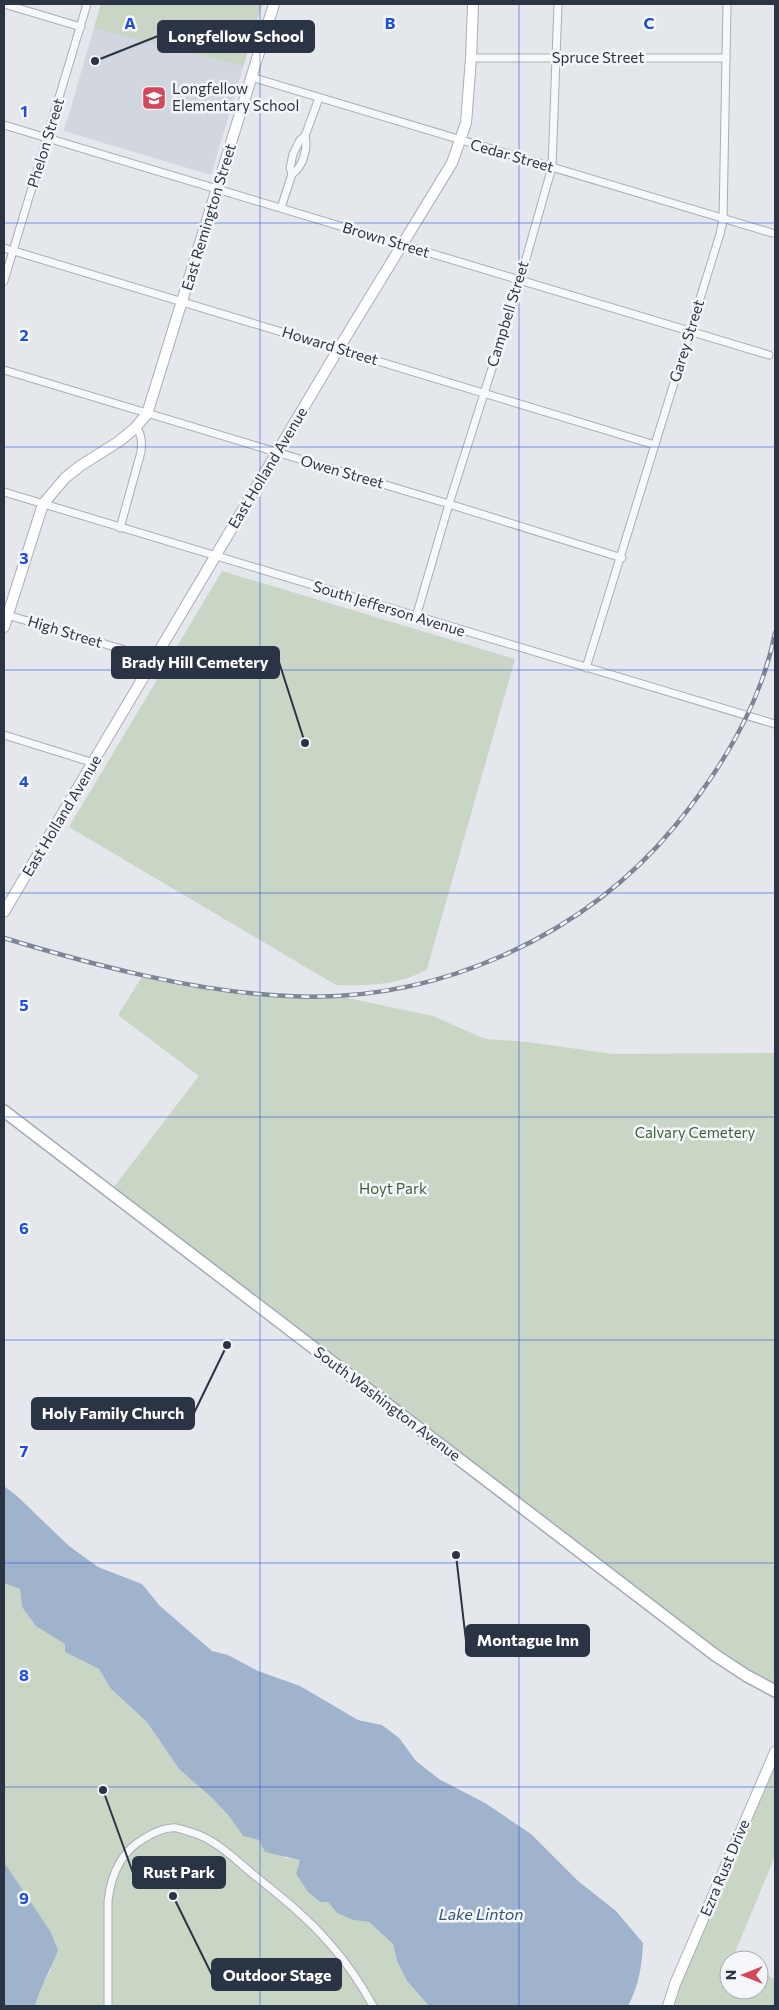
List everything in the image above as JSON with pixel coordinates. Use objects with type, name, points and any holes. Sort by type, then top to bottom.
[{"type":"main road","name":"East Remington Street","points":[[4,628],[6,614],[43,504],[65,478],[118,442],[136,427],[147,414],[218,190],[274,4]]},
{"type":"main road","name":"East Holland Avenue","points":[[4,912],[339,348],[452,163],[461,141],[468,104],[473,4]]},
{"type":"main road","name":"South Washington Avenue","points":[[4,1111],[708,1649],[747,1676],[775,1691]]},
{"type":"main road","name":"Ezra Rust Drive","points":[[668,2006],[675,1984],[775,1752]]},
{"type":"main road","name":"Ezra Rust Drive","points":[[661,2006],[675,1984]]},
{"type":"street","points":[[4,4],[81,27]]},
{"type":"street","name":"Phelon Street","points":[[4,282],[88,4]]},
{"type":"street","name":"Campbell Street","points":[[416,617],[449,504],[520,280],[552,167],[558,4]]},
{"type":"street","name":"Garey Street","points":[[586,668],[622,558],[720,234],[722,220],[727,4]]},
{"type":"street","name":"Spruce Street","points":[[471,58],[726,58]]},
{"type":"street","name":"Cedar Street","points":[[251,77],[722,220],[772,233]]},
{"type":"street","points":[[281,208],[292,174],[290,168],[293,154],[300,140],[305,136],[319,98]]},
{"type":"street","name":"Brown Street","points":[[4,125],[769,355]]},
{"type":"street","name":"Howard Street","points":[[4,248],[655,445]]},
{"type":"street","name":"Owen Street","points":[[4,370],[622,558]]},
{"type":"street","points":[[120,528],[141,452],[142,441],[136,427]]},
{"type":"street","name":"South Jefferson Avenue","points":[[4,492],[775,724]]},
{"type":"street","name":"High Street","points":[[6,614],[155,659]]},
{"type":"street","points":[[4,735],[94,763]]},
{"type":"street","points":[[108,2006],[108,1901],[110,1885],[126,1852],[140,1841],[155,1833],[175,1828],[199,1834],[236,1860],[287,1902],[330,1943],[360,1983],[373,2006]]},
{"type":"shaded area","name":"Longfellow Elementary School","points":[[101,4],[262,4],[211,175],[64,131]]},
{"type":"green space","points":[[101,4],[262,4],[243,66],[94,28]]},
{"type":"green space","points":[[222,571],[515,659],[427,969],[417,974],[383,983],[336,985],[69,827]]},
{"type":"green space","name":"Hoyt Park","points":[[143,975],[236,992],[289,996],[338,996],[433,1016],[485,1039],[528,1042],[613,1054],[775,1053],[775,1691],[747,1676],[110,1192],[199,1076],[118,1015]]},
{"type":"green space","points":[[4,1583],[20,1589],[22,1607],[65,1644],[65,1652],[99,1669],[110,1688],[147,1721],[179,1769],[212,1798],[229,1816],[243,1836],[260,1840],[286,1858],[301,1860],[296,1874],[308,1892],[320,1902],[328,1902],[337,1913],[353,1920],[369,1922],[393,1944],[397,1961],[407,1981],[429,2006],[35,2006],[39,1990],[51,1970],[37,1913],[4,1862]]},
{"type":"green space","points":[[775,1752],[775,1856],[736,1950],[719,1950],[719,2000],[769,2000],[769,1976],[775,1979],[775,2006],[668,2006]]},
{"type":"water","name":"Lake Linton","points":[[4,1486],[69,1546],[98,1567],[142,1584],[160,1606],[212,1651],[228,1655],[258,1671],[300,1686],[358,1720],[382,1725],[399,1738],[416,1761],[439,1779],[485,1803],[531,1834],[578,1881],[616,1911],[643,1943],[639,1975],[635,1991],[628,2006],[429,2006],[407,1981],[397,1961],[393,1944],[369,1922],[353,1920],[337,1913],[328,1902],[320,1902],[308,1892],[296,1874],[300,1860],[265,1852],[259,1840],[243,1836],[229,1816],[212,1798],[179,1769],[147,1722],[110,1688],[99,1669],[65,1652],[65,1644],[36,1626],[22,1607],[20,1589],[4,1583]]},
{"type":"water","points":[[4,1862],[50,1931],[58,1950],[35,2006],[4,2006]]},
{"type":"railway","points":[[4,938],[144,976],[217,989],[288,996],[343,996],[397,989],[450,975],[502,956],[551,931],[596,901],[638,866],[675,826],[708,782],[737,735],[760,685],[775,633]]},
{"type":"place","name":"Longfellow School","points":[[95,61]]},
{"type":"place","name":"Longfellow Elementary School","points":[[154,98]]},
{"type":"place","name":"Brady Hill Cemetery","points":[[305,743]]},
{"type":"place","name":"Holy Family Church","points":[[227,1345]]},
{"type":"place","name":"Montague Inn","points":[[456,1555]]},
{"type":"place","name":"Rust Park","points":[[103,1790]]},
{"type":"place","name":"Outdoor Stage","points":[[173,1896]]},
{"type":"park label","name":"Calvary Cemetery","points":[[695,1133]]}]
